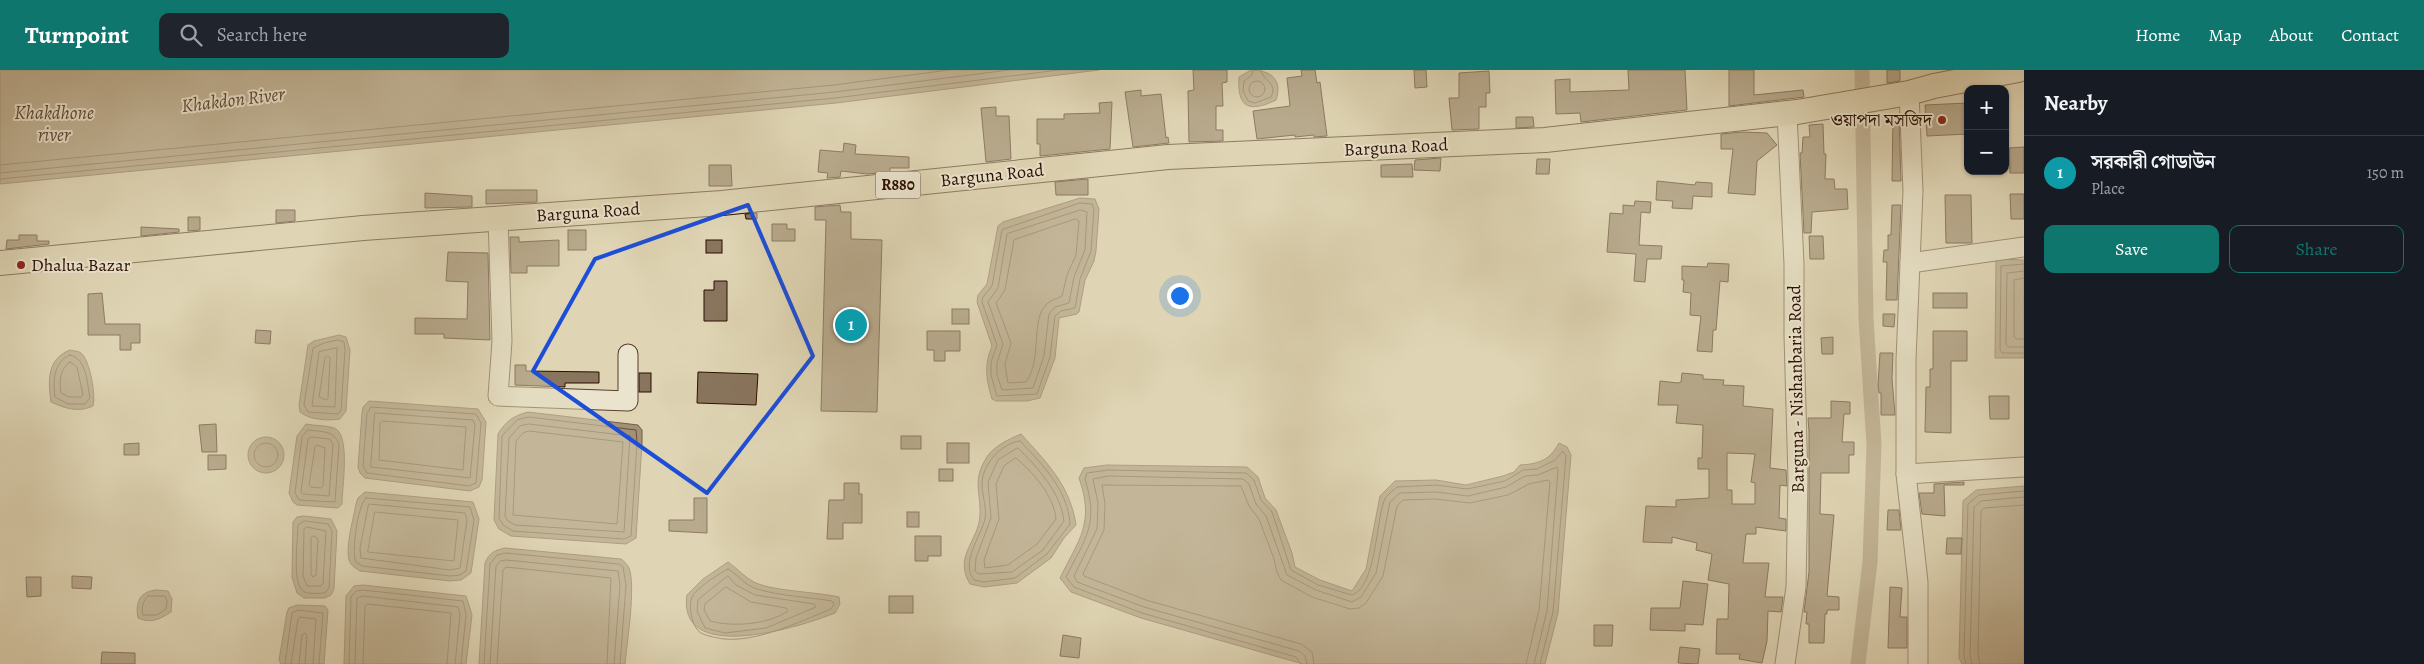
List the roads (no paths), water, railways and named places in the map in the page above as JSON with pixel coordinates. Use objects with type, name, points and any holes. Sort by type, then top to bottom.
[{"type":"main road","name":"Barguna Road","points":[[0,263],[362,228],[722,203],[1168,157],[1546,140],[1792,113],[1885,98],[1916,92],[1934,86],[2018,70]]},
{"type":"main road","points":[[2009,87],[2024,84]]},
{"type":"main road","name":"Barguna Road","points":[[1916,92],[1937,94],[1964,93]]},
{"type":"street","points":[[1916,92],[1910,263],[1906,474],[1918,582],[1918,664]]},
{"type":"street","name":"Barguna - Nishanbaria Road","points":[[1786,664],[1796,588],[1798,479],[1794,335],[1792,113]]},
{"type":"street","points":[[498,218],[502,341],[498,396],[628,401],[628,354]]},
{"type":"street","points":[[1910,263],[2024,247]]},
{"type":"street","points":[[1906,474],[2024,467]]},
{"type":"water","name":"Khakdhone river","points":[[0,70],[1099,70],[836,103],[0,184]]},
{"type":"water","points":[[1251,70],[1270,74],[1274,78],[1278,87],[1276,100],[1252,107],[1243,101],[1240,96],[1239,77]]},
{"type":"water","points":[[1080,198],[1095,199],[1099,209],[1096,251],[1094,261],[1085,280],[1079,312],[1059,318],[1055,358],[1040,398],[1027,401],[996,401],[992,399],[987,372],[992,346],[977,302],[978,295],[987,284],[998,226],[1003,222]]},
{"type":"water","points":[[1996,259],[2024,260],[2024,358],[1995,358]]},
{"type":"water","points":[[339,335],[346,337],[350,350],[346,411],[340,419],[325,420],[304,415],[300,412],[299,405],[308,345],[314,341]]},
{"type":"water","points":[[70,350],[81,353],[90,370],[93,387],[93,406],[71,409],[51,402],[49,386],[53,365],[62,354]]},
{"type":"water","points":[[369,401],[478,409],[486,422],[482,480],[479,487],[470,491],[365,478],[360,473],[358,467],[363,407]]},
{"type":"water","points":[[528,412],[638,425],[642,430],[642,443],[636,538],[626,544],[511,536],[499,529],[494,520],[498,434],[510,420]]},
{"type":"water","points":[[306,424],[327,426],[339,432],[344,450],[344,475],[342,504],[338,508],[297,505],[293,502],[289,493],[297,436]]},
{"type":"water","points":[[1021,434],[1048,465],[1063,486],[1069,498],[1076,525],[1064,538],[1051,558],[1017,583],[984,587],[970,584],[964,565],[965,557],[979,524],[978,482],[981,469],[987,457],[995,448]]},
{"type":"water","points":[[266,437],[278,443],[284,455],[278,467],[266,473],[254,467],[248,455],[254,443]]},
{"type":"water","points":[[1559,443],[1567,447],[1571,455],[1558,613],[1545,664],[1303,664],[1141,618],[1071,592],[1060,578],[1083,530],[1085,519],[1084,494],[1079,478],[1084,468],[1107,465],[1247,467],[1258,477],[1265,498],[1276,510],[1292,553],[1295,567],[1320,580],[1352,591],[1366,569],[1380,496],[1395,481],[1436,480],[1466,485],[1503,476],[1514,472],[1520,465],[1533,464],[1543,460],[1556,449]]},
{"type":"water","points":[[2024,486],[2024,664],[1962,664],[1959,658],[1963,501],[1976,490]]},
{"type":"water","points":[[365,492],[473,502],[479,519],[471,573],[461,580],[450,581],[360,571],[354,567],[349,559],[348,552],[350,535],[358,498]]},
{"type":"water","points":[[297,517],[331,519],[337,531],[334,589],[331,595],[325,598],[304,598],[297,593],[292,577],[293,522]]},
{"type":"water","points":[[505,548],[621,559],[625,562],[629,568],[632,588],[625,664],[479,664],[485,563],[493,552]]},
{"type":"water","points":[[728,562],[748,579],[764,586],[839,597],[840,604],[835,613],[794,627],[768,633],[742,636],[719,635],[700,629],[689,616],[687,595],[703,579]]},
{"type":"water","points":[[363,585],[466,596],[472,615],[466,664],[344,664],[346,596],[354,586]]},
{"type":"water","points":[[157,590],[168,591],[172,599],[171,612],[155,620],[147,621],[138,618],[137,607],[140,598],[146,593]]},
{"type":"water","points":[[297,605],[325,606],[328,610],[324,664],[281,664],[279,660],[287,612],[289,608]]},
{"type":"waterway","points":[[1858,664],[1870,562],[1874,445],[1866,319],[1862,70]]},
{"type":"place","name":"ওয়াপদা মসজিদ","points":[[1942,120]]},
{"type":"place","name":"Dhalua Bazar","points":[[21,265]]},
{"type":"place","name":"সরকারী গোডাউন","points":[[851,325]]},
{"type":"water label","name":"Khakdon River","points":[[233,100]]}]
